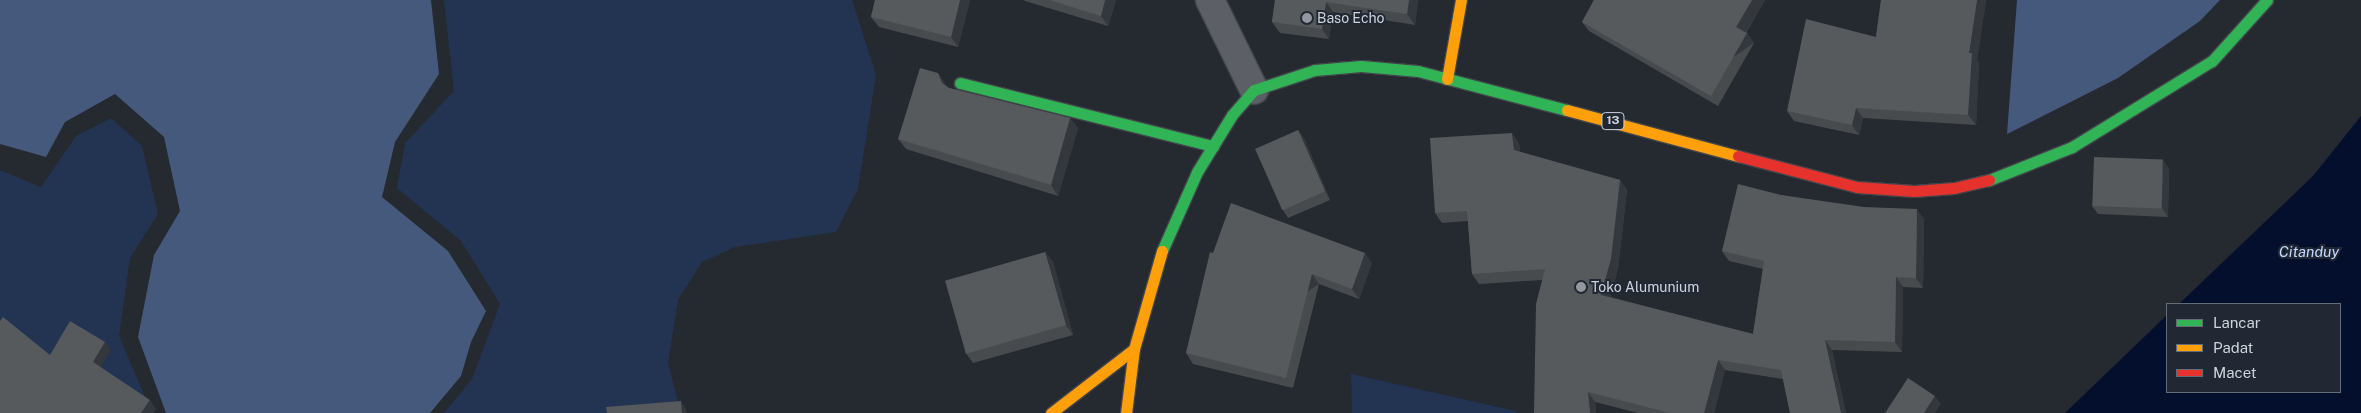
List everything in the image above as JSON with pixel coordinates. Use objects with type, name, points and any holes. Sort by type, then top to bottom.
[{"type":"main road","points":[[1447,79],[1462,0]]},
{"type":"main road","name":"13","points":[[1254,90],[1315,70],[1361,66],[1418,71],[1857,188],[1914,191],[1954,188],[2002,177],[2072,147],[2212,61],[2243,30],[2267,0]]},
{"type":"main road","points":[[960,83],[1213,146]]},
{"type":"main road","points":[[1126,413],[1134,349],[1161,252],[1197,172],[1232,115],[1254,90]]},
{"type":"main road","points":[[1051,413],[1134,349]]},
{"type":"street","points":[[1210,0],[1254,90]]},
{"type":"shaded area","points":[[0,0],[431,0],[439,74],[395,142],[382,197],[448,251],[486,311],[471,342],[461,376],[430,413],[166,413],[138,337],[154,255],[180,211],[164,137],[115,94],[65,122],[46,157],[0,144]]},
{"type":"shaded area","points":[[444,0],[852,0],[876,75],[858,189],[836,232],[735,247],[702,262],[678,300],[668,363],[681,413],[444,413],[472,379],[500,304],[461,241],[397,188],[405,143],[454,91]]},
{"type":"shaded area","points":[[2017,0],[2220,0],[2200,21],[2118,78],[2007,134]]},
{"type":"shaded area","points":[[111,118],[142,146],[158,214],[130,258],[119,336],[152,413],[0,413],[0,170],[41,187],[76,136]]},
{"type":"shaded area","points":[[1351,374],[1516,411],[1516,413],[1352,413]]},
{"type":"water","name":"Citanduy","points":[[2361,116],[2361,413],[2065,413],[2166,316],[2166,393],[2341,393],[2341,303],[2180,303],[2313,176]]},
{"type":"building","points":[[875,0],[960,0],[951,37],[871,17]]},
{"type":"building","points":[[1049,0],[1105,0],[1101,16]]},
{"type":"building","points":[[1275,0],[1409,0],[1407,14],[1326,2],[1322,29],[1272,22]]},
{"type":"building","points":[[1594,0],[1752,0],[1736,27],[1747,33],[1711,96],[1582,22]]},
{"type":"building","points":[[1881,0],[1977,0],[1969,53],[1972,53],[1968,115],[1856,108],[1852,125],[1787,111],[1806,19],[1876,37]]},
{"type":"building","points":[[920,68],[938,73],[942,83],[949,88],[1070,118],[1051,185],[898,139]]},
{"type":"building","points":[[1298,130],[1325,191],[1282,210],[1255,149]]},
{"type":"building","points":[[1512,133],[1514,150],[1620,180],[1611,259],[1601,295],[1753,334],[1764,261],[1722,251],[1738,184],[1781,195],[1864,207],[1917,209],[1916,278],[1896,277],[1895,342],[1825,340],[1841,413],[1790,413],[1781,370],[1718,360],[1704,413],[1670,413],[1588,392],[1590,413],[1534,413],[1536,304],[1545,269],[1472,274],[1467,211],[1435,213],[1430,138]]},
{"type":"building","points":[[2094,157],[2163,159],[2161,208],[2092,206]]},
{"type":"building","points":[[1231,203],[1365,253],[1352,289],[1312,274],[1286,378],[1186,353],[1210,252],[1213,253]]},
{"type":"building","points":[[1045,252],[1066,325],[966,354],[945,281]]},
{"type":"building","points":[[3,317],[50,355],[70,321],[105,342],[93,362],[150,400],[141,413],[0,413],[0,321]]},
{"type":"building","points":[[1908,378],[1935,396],[1924,413],[1885,413]]},
{"type":"building","points":[[681,401],[682,413],[607,413],[606,407]]},
{"type":"traffic: fast","points":[[1989,180],[2072,147],[2212,61],[2267,0]]},
{"type":"traffic: fast","points":[[1162,251],[1197,172],[1232,115],[1254,90],[1315,70],[1361,66],[1418,71],[1567,110]]},
{"type":"traffic: fast","points":[[960,83],[1213,146]]},
{"type":"traffic: slow","points":[[1447,79],[1461,0]]},
{"type":"traffic: slow","points":[[1567,110],[1738,156]]},
{"type":"traffic: slow","points":[[1126,413],[1134,349],[1162,251]]},
{"type":"traffic: slow","points":[[1051,413],[1134,349]]},
{"type":"traffic: jam","points":[[1738,156],[1857,187],[1914,191],[1954,188],[1989,180]]},
{"type":"place","name":"Baso Echo","points":[[1307,18]]},
{"type":"place","name":"Toko Alumunium","points":[[1581,287]]}]
